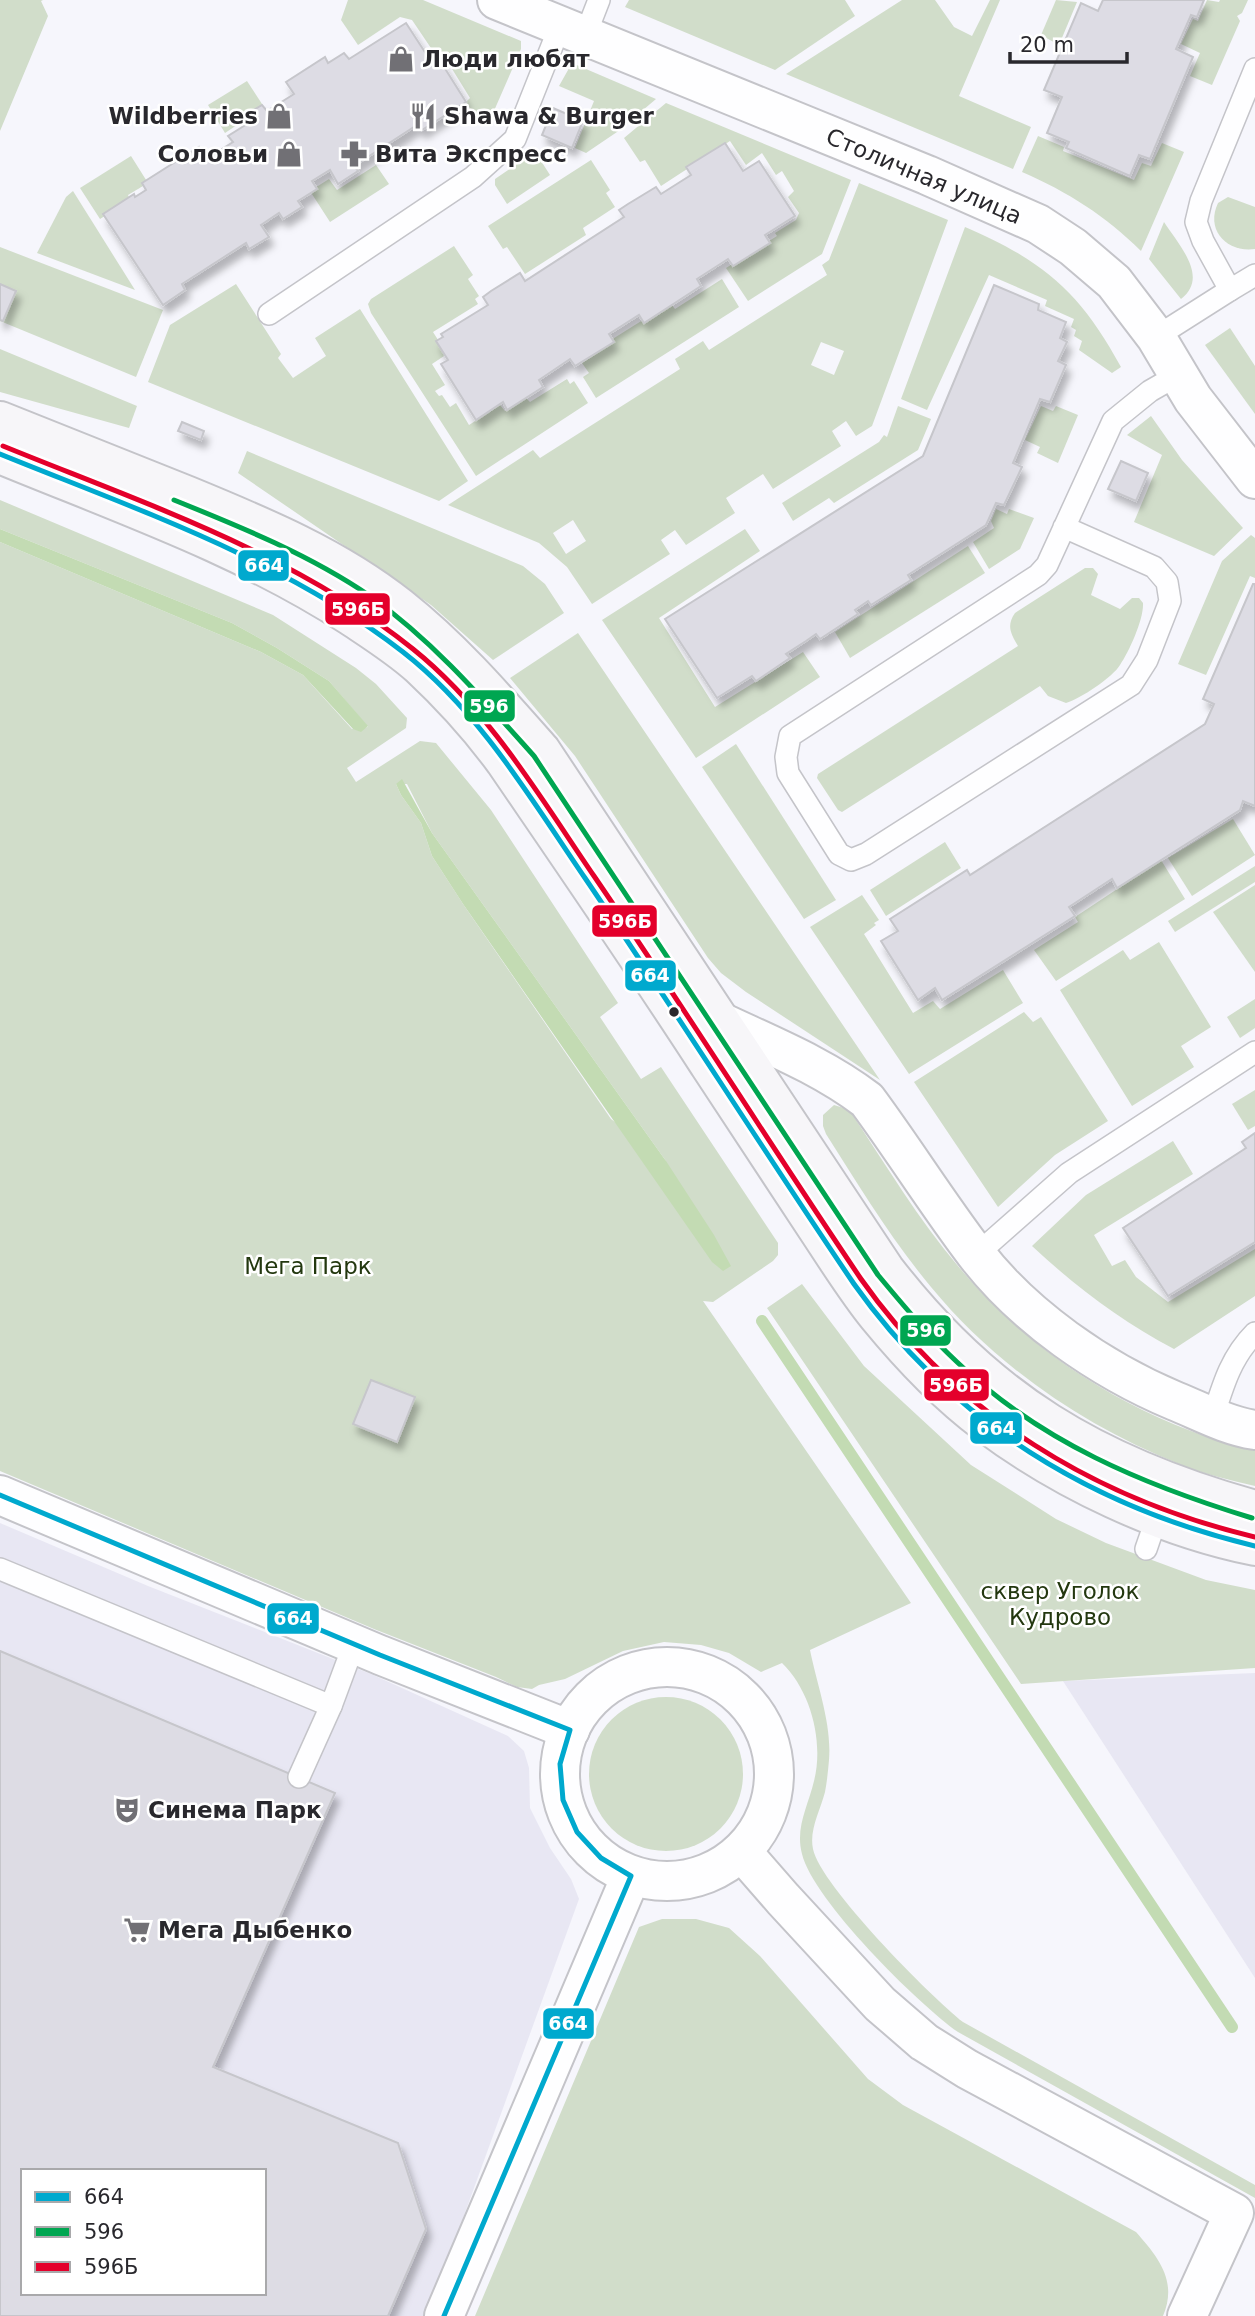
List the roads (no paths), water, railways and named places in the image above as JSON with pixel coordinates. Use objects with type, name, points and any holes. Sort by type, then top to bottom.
[{"type":"street","name":"Столичная улица","points":[[497,0],[927,175],[1038,224],[1073,247],[1114,282],[1156,337],[1193,399],[1255,479]]},
{"type":"street","points":[[0,421],[275,531],[397,605],[440,641],[541,751],[885,1270],[931,1326],[999,1389],[1077,1441],[1179,1488],[1255,1510]]},
{"type":"street","points":[[0,454],[166,522],[280,573],[377,634],[419,665],[484,732],[505,761],[676,1013],[857,1289],[933,1377],[984,1422],[1039,1459],[1098,1491],[1152,1533],[1220,1539],[1255,1546]]},
{"type":"street","points":[[723,1023],[810,1064],[867,1100],[976,1255],[1022,1303],[1062,1336],[1094,1359],[1146,1389],[1213,1417],[1255,1430]]},
{"type":"street","points":[[0,1495],[354,1644],[570,1730]]},
{"type":"street","points":[[648,1668],[682,1668],[714,1678],[743,1697],[763,1725],[773,1758],[774,1792],[763,1824],[742,1852],[709,1874],[671,1882],[631,1876],[601,1858],[577,1832],[563,1800],[560,1764],[570,1730],[588,1702],[615,1680],[648,1668]]},
{"type":"street","points":[[742,1852],[880,2004],[924,2042],[967,2069],[1245,2218],[1187,2316]]},
{"type":"street","points":[[444,2316],[631,1876]]},
{"type":"lane","points":[[269,314],[474,177],[515,139],[573,31],[599,0]]},
{"type":"lane","points":[[1230,290],[1203,241],[1196,222],[1201,201],[1255,69]]},
{"type":"lane","points":[[1156,337],[1255,275]]},
{"type":"lane","points":[[1064,527],[1154,567],[1167,582],[1170,601],[1147,660],[1131,685],[866,854],[851,860],[839,854],[788,773],[786,757],[790,736],[1038,575],[1047,565],[1064,527],[1112,421],[1150,391],[1178,374]]},
{"type":"lane","points":[[976,1255],[1069,1173],[1255,1052]]},
{"type":"lane","points":[[1213,1417],[1231,1364],[1243,1345],[1255,1333]]},
{"type":"lane","points":[[0,1569],[331,1706]]},
{"type":"lane","points":[[299,1777],[331,1706],[354,1644]]},
{"type":"waterway","points":[[762,1321],[1232,2027]]},
{"type":"place","name":"Люди любят","points":[[401,59]]},
{"type":"place","name":"Wildberries","points":[[279,116]]},
{"type":"place","name":"Shawa & Burger","points":[[423,116]]},
{"type":"place","name":"Соловьи","points":[[289,154]]},
{"type":"place","name":"Вита Экспресс","points":[[354,154]]},
{"type":"place","name":"Синема Парк","points":[[127,1810]]},
{"type":"place","name":"Мега Дыбенко","points":[[137,1930]]},
{"type":"park label","name":"Мега Парк","points":[[308,1266]]},
{"type":"park label","name":"сквер Уголок Кудрово","points":[[1060,1604]]}]
